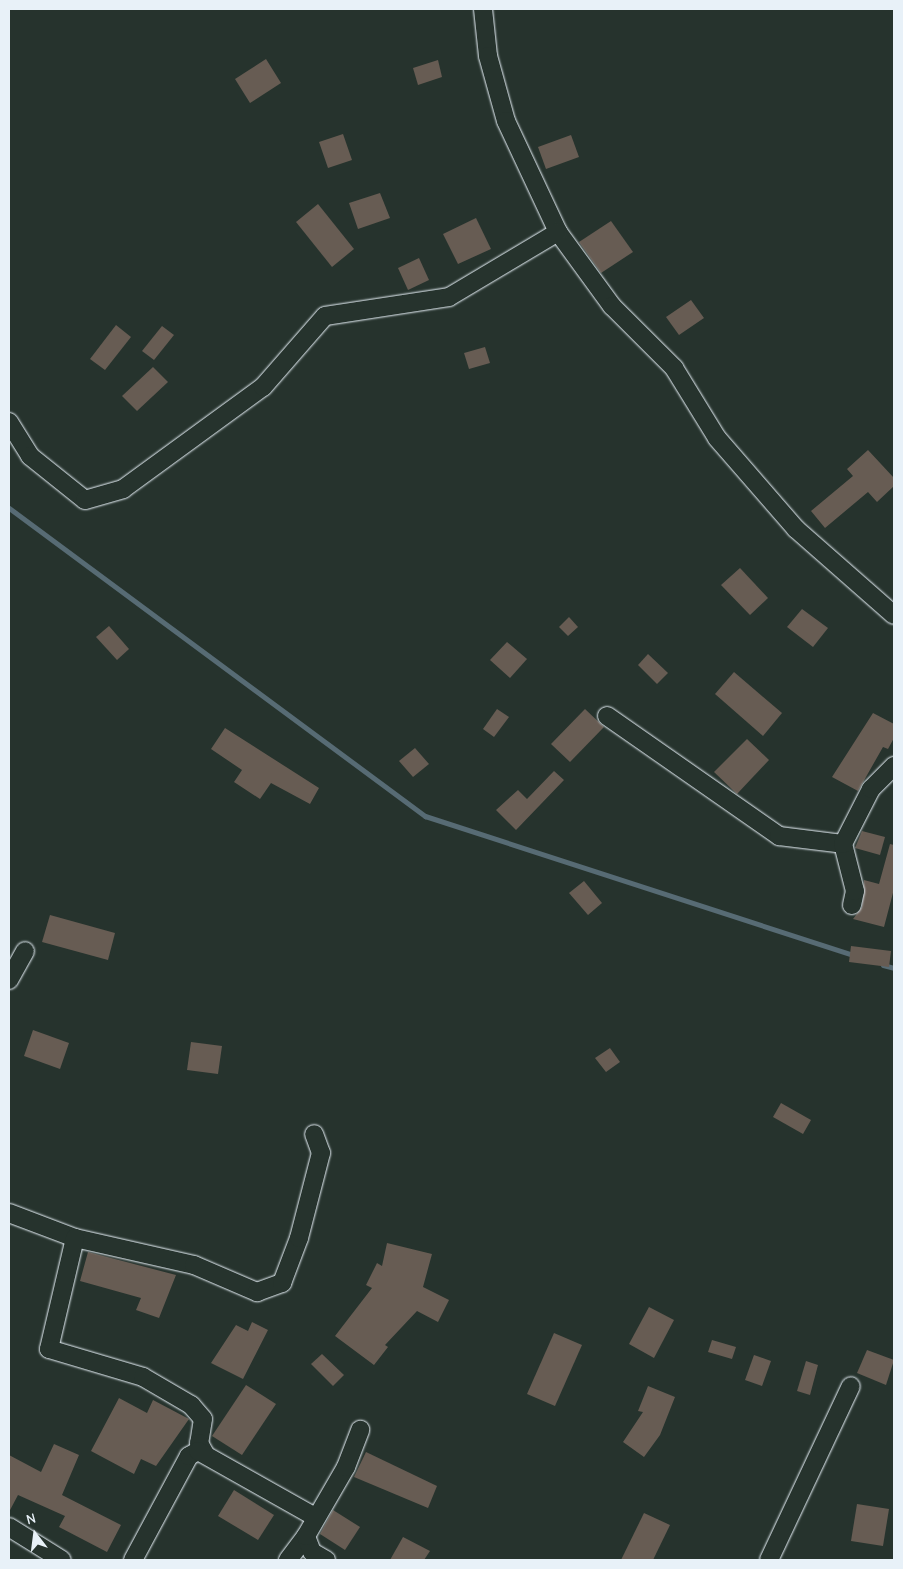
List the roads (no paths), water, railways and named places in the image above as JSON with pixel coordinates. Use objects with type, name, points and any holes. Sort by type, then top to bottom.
[{"type":"street","points":[[482,9],[488,56],[506,121],[558,232],[612,306],[674,368],[717,438],[796,529],[894,615]]},
{"type":"street","points":[[9,422],[30,456],[85,500],[123,489],[264,387],[325,316],[449,297],[558,232]]},
{"type":"street","points":[[607,716],[779,836],[843,844]]},
{"type":"street","points":[[852,905],[855,891],[843,844],[870,789],[894,766]]},
{"type":"street","points":[[9,980],[25,952]]},
{"type":"street","points":[[9,1213],[75,1238],[194,1265],[257,1292],[282,1282],[310,1202],[321,1153],[314,1134]]},
{"type":"street","points":[[75,1238],[49,1349],[143,1377],[191,1405],[203,1419],[199,1443],[205,1454],[315,1517]]},
{"type":"street","points":[[769,1560],[850,1386]]},
{"type":"street","points":[[288,1560],[306,1536],[315,1517],[346,1467],[360,1430]]},
{"type":"street","points":[[133,1560],[189,1456],[205,1454]]},
{"type":"street","points":[[9,1527],[62,1560]]},
{"type":"street","points":[[306,1536],[312,1552],[326,1560]]},
{"type":"waterway","points":[[9,508],[425,816],[856,956]]},
{"type":"waterway","points":[[883,965],[894,968]]}]
